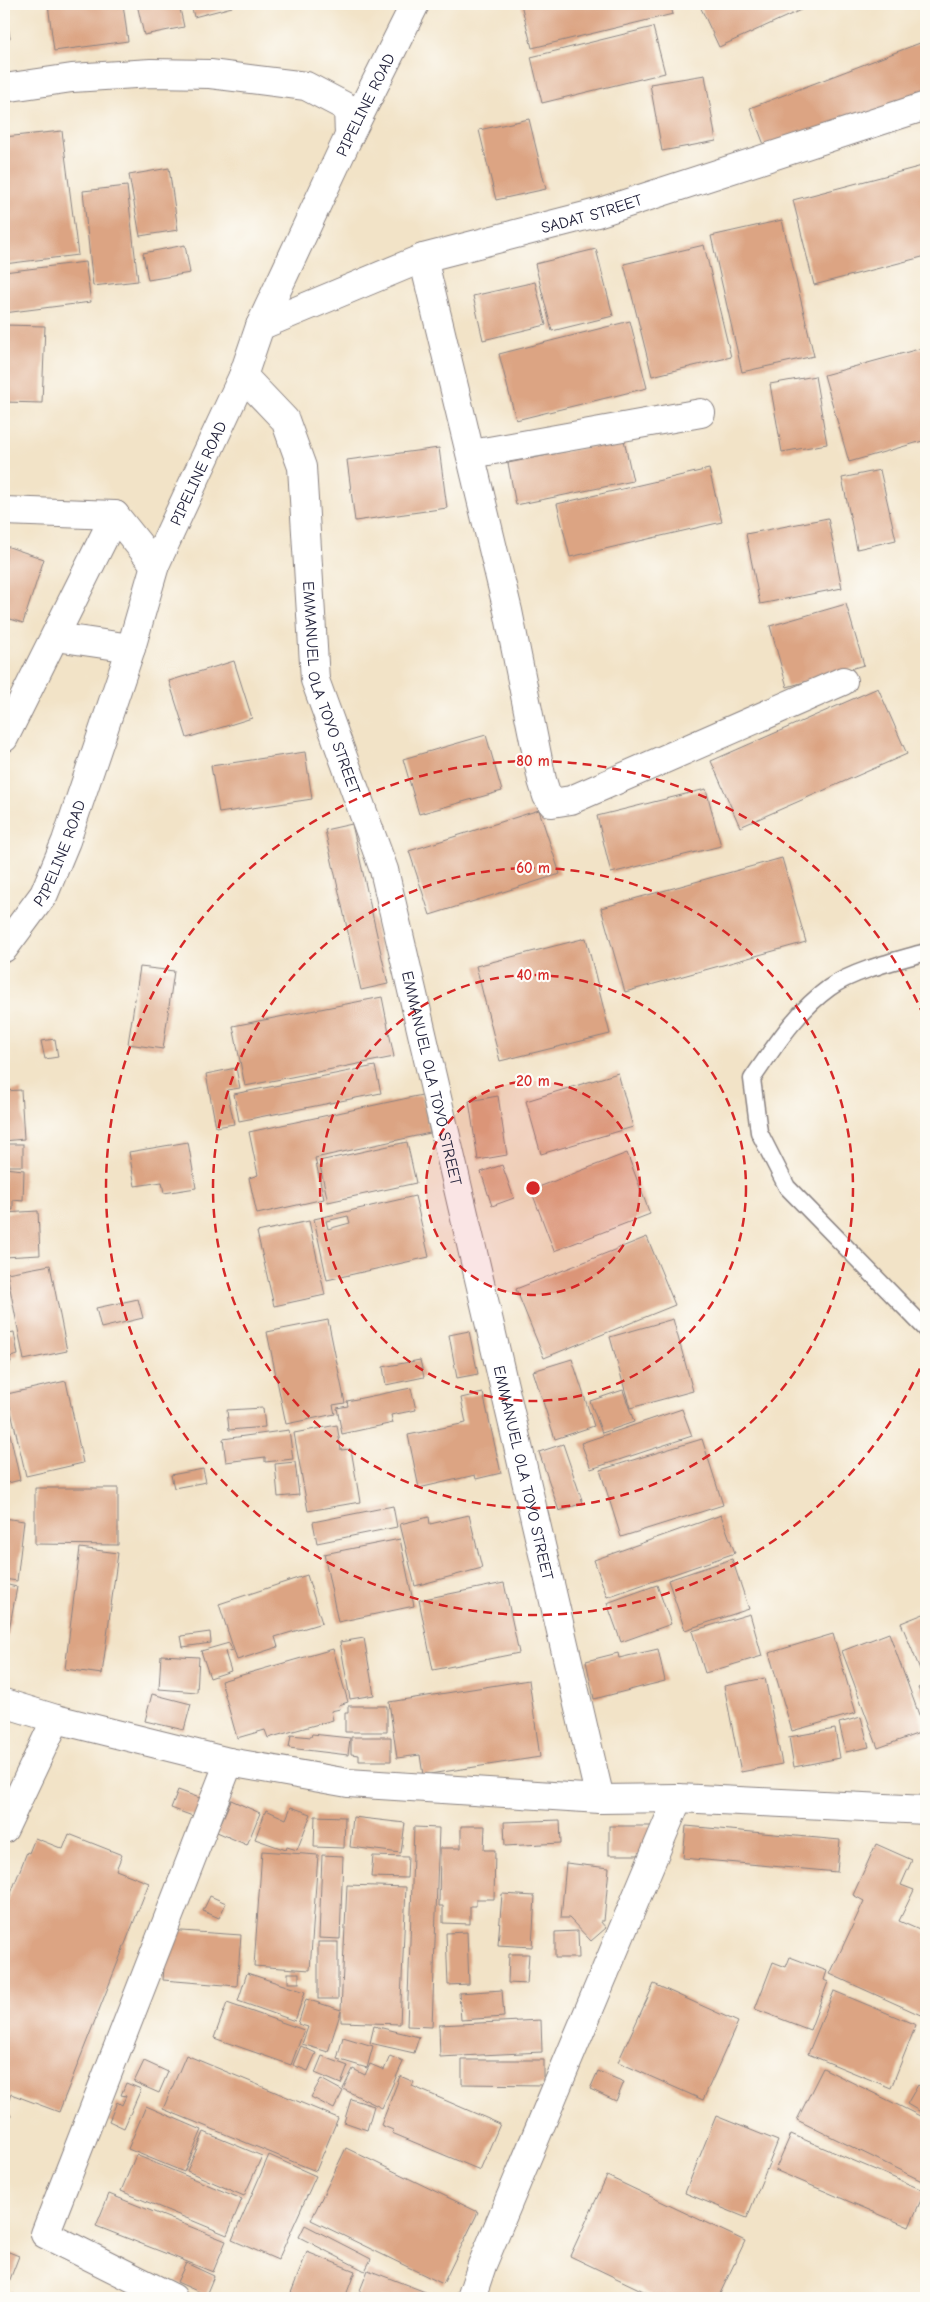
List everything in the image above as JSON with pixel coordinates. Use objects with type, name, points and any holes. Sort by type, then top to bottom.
[{"type":"street","name":"PIPELINE ROAD","points":[[4,948],[44,894],[66,842],[131,648],[155,565],[243,376],[260,326],[349,136],[415,4]]},
{"type":"street","points":[[4,88],[72,78],[151,73],[210,74],[306,86],[348,108],[349,136]]},
{"type":"street","name":"SADAT STREET","points":[[260,326],[423,258],[597,213],[926,106]]},
{"type":"street","points":[[423,258],[472,454],[508,611],[542,780],[547,796],[552,803],[571,800],[843,681]]},
{"type":"street","name":"EMMANUEL OLA TOYO STREET","points":[[243,376],[285,420],[302,467],[315,680],[384,870],[600,1799]]},
{"type":"street","points":[[472,454],[700,413]]},
{"type":"street","points":[[4,511],[115,515],[155,565]]},
{"type":"street","points":[[4,738],[56,637],[115,515]]},
{"type":"street","points":[[56,637],[131,648]]},
{"type":"street","points":[[4,1703],[56,1719],[229,1762],[348,1783],[600,1799],[678,1798],[926,1810]]},
{"type":"street","points":[[4,1829],[56,1719]]},
{"type":"street","points":[[173,2298],[44,2234],[229,1762]]},
{"type":"street","points":[[471,2298],[482,2265],[678,1798]]},
{"type":"lane","points":[[926,952],[878,965],[830,987],[788,1026],[752,1079],[759,1132],[787,1187],[926,1329]]},
{"type":"building","points":[[4,4],[10,38],[4,39]]},
{"type":"building","points":[[48,4],[123,4],[128,41],[54,51]]},
{"type":"building","points":[[137,4],[179,4],[184,27],[144,35]]},
{"type":"building","points":[[191,4],[231,4],[232,7],[194,17]]},
{"type":"building","points":[[521,4],[670,4],[673,14],[532,48]]},
{"type":"building","points":[[699,4],[814,4],[719,47]]},
{"type":"building","points":[[653,27],[665,73],[542,103],[531,57]]},
{"type":"building","points":[[920,43],[926,59],[926,95],[768,155],[750,108]]},
{"type":"building","points":[[705,75],[716,141],[662,151],[650,84]]},
{"type":"building","points":[[529,119],[546,189],[496,200],[479,130]]},
{"type":"building","points":[[62,131],[78,255],[4,264],[4,137]]},
{"type":"building","points":[[926,165],[926,256],[814,285],[793,200]]},
{"type":"building","points":[[169,168],[178,230],[140,236],[129,175]]},
{"type":"building","points":[[127,186],[138,281],[93,286],[83,191]]},
{"type":"building","points":[[782,220],[814,356],[742,372],[711,236]]},
{"type":"building","points":[[185,245],[190,273],[148,280],[143,253]]},
{"type":"building","points":[[704,245],[731,357],[652,376],[624,264]]},
{"type":"building","points":[[596,249],[613,316],[552,331],[535,264]]},
{"type":"building","points":[[85,262],[91,302],[4,313],[4,272]]},
{"type":"building","points":[[535,282],[546,325],[483,340],[473,296]]},
{"type":"building","points":[[630,321],[647,388],[516,420],[499,354]]},
{"type":"building","points":[[4,325],[45,326],[42,403],[4,402]]},
{"type":"building","points":[[926,347],[926,440],[849,462],[824,375]]},
{"type":"building","points":[[815,376],[827,444],[782,452],[770,384]]},
{"type":"building","points":[[624,440],[633,481],[516,505],[508,463]]},
{"type":"building","points":[[439,448],[447,508],[355,521],[347,460]]},
{"type":"building","points":[[709,469],[722,522],[570,557],[557,504]]},
{"type":"building","points":[[880,470],[896,540],[857,549],[842,478]]},
{"type":"building","points":[[828,518],[842,588],[760,604],[746,534]]},
{"type":"building","points":[[6,546],[44,559],[23,623],[4,617]]},
{"type":"building","points":[[846,604],[864,665],[787,687],[770,626]]},
{"type":"building","points":[[234,661],[252,718],[187,738],[169,681]]},
{"type":"building","points":[[878,688],[907,754],[740,827],[711,761]]},
{"type":"building","points":[[486,735],[502,791],[419,814],[403,759]]},
{"type":"building","points":[[305,752],[312,799],[219,813],[211,766]]},
{"type":"building","points":[[706,789],[721,846],[611,873],[597,816]]},
{"type":"building","points":[[539,810],[560,874],[430,915],[409,851]]},
{"type":"building","points":[[352,824],[388,984],[361,990],[325,830]]},
{"type":"building","points":[[782,858],[806,942],[625,992],[601,908]]},
{"type":"building","points":[[586,938],[610,1034],[500,1061],[476,966]]},
{"type":"building","points":[[140,967],[174,971],[163,1049],[128,1044]]},
{"type":"building","points":[[382,997],[394,1057],[245,1086],[233,1026]]},
{"type":"building","points":[[55,1039],[58,1057],[45,1059],[41,1041]]},
{"type":"building","points":[[375,1066],[381,1093],[239,1121],[234,1094]]},
{"type":"building","points":[[236,1068],[240,1088],[227,1090],[234,1124],[216,1127],[206,1074]]},
{"type":"building","points":[[618,1073],[633,1127],[541,1154],[526,1101]]},
{"type":"building","points":[[21,1090],[24,1139],[4,1141],[4,1091]]},
{"type":"building","points":[[422,1095],[430,1133],[315,1158],[324,1199],[257,1214],[249,1178],[258,1175],[249,1132]]},
{"type":"building","points":[[498,1096],[507,1155],[478,1160],[469,1101]]},
{"type":"building","points":[[188,1142],[196,1188],[164,1193],[162,1182],[135,1186],[129,1152]]},
{"type":"building","points":[[407,1142],[416,1183],[328,1202],[319,1161]]},
{"type":"building","points":[[4,1144],[23,1144],[23,1166],[4,1166]]},
{"type":"building","points":[[627,1153],[650,1214],[554,1251],[531,1190]]},
{"type":"building","points":[[502,1165],[514,1198],[492,1206],[481,1172]]},
{"type":"building","points":[[4,1168],[24,1170],[23,1201],[13,1200],[13,1210],[4,1209]]},
{"type":"building","points":[[415,1196],[429,1257],[327,1280],[314,1219]],"holes":[[[348,1216],[350,1223],[328,1229],[326,1221]]]},
{"type":"building","points":[[38,1211],[40,1255],[4,1257],[4,1213]]},
{"type":"building","points":[[309,1221],[325,1295],[274,1306],[257,1232]]},
{"type":"building","points":[[647,1237],[675,1305],[544,1358],[516,1289]]},
{"type":"building","points":[[50,1265],[67,1351],[24,1360],[7,1273]]},
{"type":"building","points":[[138,1299],[143,1318],[101,1328],[96,1308]]},
{"type":"building","points":[[4,1311],[9,1333],[14,1332],[18,1355],[10,1357],[11,1362],[4,1364]]},
{"type":"building","points":[[673,1319],[693,1391],[630,1408],[610,1337]]},
{"type":"building","points":[[328,1320],[345,1403],[333,1405],[335,1414],[286,1424],[267,1332]]},
{"type":"building","points":[[469,1331],[478,1374],[457,1378],[449,1335]]},
{"type":"building","points":[[572,1359],[594,1426],[555,1439],[533,1371]]},
{"type":"building","points":[[420,1360],[424,1377],[386,1385],[383,1367]]},
{"type":"building","points":[[66,1381],[83,1463],[26,1476],[7,1394]]},
{"type":"building","points":[[411,1388],[416,1410],[391,1415],[393,1423],[342,1434],[337,1408],[348,1406],[347,1401]]},
{"type":"building","points":[[623,1390],[634,1422],[602,1433],[590,1401]]},
{"type":"building","points":[[483,1393],[501,1473],[476,1479],[475,1475],[419,1488],[408,1435],[466,1423],[461,1398]]},
{"type":"building","points":[[4,1406],[20,1480],[4,1484]]},
{"type":"building","points":[[263,1408],[265,1427],[229,1430],[227,1410]]},
{"type":"building","points":[[682,1409],[692,1436],[591,1469],[581,1443]]},
{"type":"building","points":[[337,1425],[341,1450],[351,1449],[360,1502],[308,1511],[294,1433]]},
{"type":"building","points":[[289,1430],[293,1459],[265,1462],[265,1457],[226,1462],[223,1439]]},
{"type":"building","points":[[702,1439],[723,1505],[621,1537],[600,1470]]},
{"type":"building","points":[[563,1444],[583,1503],[559,1511],[539,1452]]},
{"type":"building","points":[[295,1462],[299,1495],[278,1497],[275,1464]]},
{"type":"building","points":[[203,1469],[206,1482],[174,1488],[171,1475]]},
{"type":"building","points":[[35,1488],[118,1488],[118,1545],[35,1544]]},
{"type":"building","points":[[393,1506],[397,1527],[317,1543],[313,1522]]},
{"type":"building","points":[[469,1515],[482,1568],[415,1586],[400,1524],[429,1517],[430,1524]]},
{"type":"building","points":[[721,1515],[735,1553],[607,1597],[594,1560]]},
{"type":"building","points":[[4,1518],[24,1521],[17,1581],[4,1579]]},
{"type":"building","points":[[400,1539],[414,1606],[338,1622],[324,1554]]},
{"type":"building","points":[[80,1548],[118,1553],[102,1674],[65,1669]]},
{"type":"building","points":[[732,1559],[749,1609],[685,1630],[668,1580]]},
{"type":"building","points":[[307,1575],[322,1623],[275,1637],[278,1647],[237,1660],[219,1604]]},
{"type":"building","points":[[504,1583],[519,1653],[433,1670],[419,1600]]},
{"type":"building","points":[[4,1584],[17,1587],[5,1651],[4,1651]]},
{"type":"building","points":[[657,1585],[671,1624],[621,1642],[607,1603]]},
{"type":"building","points":[[926,1613],[926,1678],[924,1679],[901,1623]]},
{"type":"building","points":[[750,1614],[762,1656],[705,1673],[692,1631]]},
{"type":"building","points":[[210,1632],[211,1643],[183,1647],[181,1636]]},
{"type":"building","points":[[889,1633],[925,1731],[878,1748],[842,1651]]},
{"type":"building","points":[[833,1634],[856,1713],[792,1731],[769,1653]]},
{"type":"building","points":[[364,1638],[374,1695],[350,1699],[340,1642]]},
{"type":"building","points":[[229,1643],[232,1650],[225,1652],[231,1671],[210,1678],[201,1651]]},
{"type":"building","points":[[333,1649],[348,1702],[339,1705],[340,1709],[331,1711],[333,1720],[268,1738],[265,1730],[237,1738],[221,1681]]},
{"type":"building","points":[[658,1649],[665,1681],[594,1699],[586,1661],[618,1653],[619,1658]]},
{"type":"building","points":[[161,1655],[199,1657],[197,1692],[159,1689]]},
{"type":"building","points":[[765,1678],[782,1764],[741,1772],[724,1686]]},
{"type":"building","points":[[529,1680],[540,1757],[423,1775],[420,1755],[397,1758],[389,1702]]},
{"type":"building","points":[[926,1684],[926,1706],[918,1688]]},
{"type":"building","points":[[152,1694],[191,1704],[184,1730],[145,1721]]},
{"type":"building","points":[[348,1706],[387,1706],[387,1732],[345,1732],[345,1713],[348,1713]]},
{"type":"building","points":[[861,1717],[869,1747],[846,1752],[839,1723]]},
{"type":"building","points":[[835,1729],[840,1758],[794,1767],[789,1737]]},
{"type":"building","points":[[312,1734],[350,1738],[348,1755],[289,1748],[291,1735],[311,1737]]},
{"type":"building","points":[[351,1737],[391,1737],[391,1761],[359,1761],[359,1755],[351,1754]]},
{"type":"building","points":[[178,1790],[205,1800],[198,1818],[171,1808]]},
{"type":"building","points":[[231,1800],[260,1813],[247,1845],[217,1832]]},
{"type":"building","points":[[291,1807],[311,1814],[297,1850],[287,1847],[286,1850],[255,1839],[266,1810],[286,1819]]},
{"type":"building","points":[[315,1816],[345,1817],[344,1848],[314,1847]]},
{"type":"building","points":[[353,1817],[405,1823],[401,1853],[350,1847]]},
{"type":"building","points":[[560,1820],[561,1843],[505,1846],[504,1822]]},
{"type":"building","points":[[461,1826],[485,1826],[484,1850],[495,1850],[494,1899],[476,1899],[476,1906],[470,1906],[470,1924],[443,1923],[443,1906],[439,1906],[440,1848],[461,1848]]},
{"type":"building","points":[[609,1826],[651,1826],[651,1855],[609,1855]]},
{"type":"building","points":[[686,1826],[840,1840],[837,1872],[683,1858]]},
{"type":"building","points":[[414,1827],[439,1828],[432,2027],[407,2026]]},
{"type":"building","points":[[69,1834],[122,1855],[116,1870],[149,1883],[59,2112],[11,2094],[7,2105],[4,2104],[4,1911],[27,1852],[29,1853],[35,1838],[63,1849]]},
{"type":"building","points":[[876,1844],[912,1860],[901,1885],[914,1890],[899,1921],[926,1933],[925,2017],[830,1974],[864,1901],[853,1895]]},
{"type":"building","points":[[262,1851],[318,1855],[310,1970],[254,1966]]},
{"type":"building","points":[[322,1855],[343,1856],[340,1939],[319,1938]]},
{"type":"building","points":[[373,1856],[408,1857],[407,1878],[371,1877]]},
{"type":"building","points":[[566,1863],[609,1868],[604,1921],[600,1921],[606,1928],[591,1941],[569,1918],[561,1918]]},
{"type":"building","points":[[347,1885],[406,1887],[400,2024],[341,2022],[341,2011],[328,2052],[302,2044],[308,2027],[298,2024],[306,1999],[341,2010]]},
{"type":"building","points":[[502,1894],[535,1896],[532,1947],[498,1945]]},
{"type":"building","points":[[210,1896],[226,1903],[219,1918],[203,1911]]},
{"type":"building","points":[[167,1930],[241,1935],[237,1986],[163,1980]]},
{"type":"building","points":[[578,1931],[579,1958],[555,1958],[555,1932]]},
{"type":"building","points":[[467,1932],[469,1984],[448,1985],[446,1933]]},
{"type":"building","points":[[318,1942],[338,1942],[338,1999],[318,1999]]},
{"type":"building","points":[[509,1954],[529,1954],[527,1984],[508,1983]]},
{"type":"building","points":[[790,1957],[827,1971],[824,1980],[828,1982],[810,2030],[755,2009],[773,1962],[786,1967]]},
{"type":"building","points":[[247,1973],[305,1992],[295,2021],[238,2001]]},
{"type":"building","points":[[288,1973],[299,1973],[299,1983],[288,1983]]},
{"type":"building","points":[[654,1984],[738,2022],[703,2100],[618,2062]]},
{"type":"building","points":[[502,1990],[504,2017],[461,2020],[459,1993]]},
{"type":"building","points":[[834,1991],[916,2025],[891,2088],[808,2054]]},
{"type":"building","points":[[227,2003],[304,2030],[291,2065],[214,2038]]},
{"type":"building","points":[[541,2020],[542,2052],[440,2057],[439,2025]]},
{"type":"building","points":[[374,2026],[419,2037],[414,2053],[370,2043]]},
{"type":"building","points":[[343,2037],[373,2046],[367,2068],[337,2059]]},
{"type":"building","points":[[301,2046],[316,2053],[308,2071],[293,2065]]},
{"type":"building","points":[[186,2055],[338,2118],[316,2171],[163,2109]]},
{"type":"building","points":[[322,2056],[348,2066],[341,2084],[315,2073]]},
{"type":"building","points":[[390,2056],[403,2062],[382,2108],[343,2089],[353,2069],[365,2075],[370,2064],[384,2070]]},
{"type":"building","points":[[462,2060],[544,2060],[544,2085],[462,2084]]},
{"type":"building","points":[[144,2061],[168,2072],[159,2093],[134,2082]]},
{"type":"building","points":[[823,2068],[926,2119],[926,2183],[797,2120]]},
{"type":"building","points":[[598,2071],[624,2082],[616,2101],[590,2089]]},
{"type":"building","points":[[400,2076],[414,2082],[412,2086],[500,2124],[480,2170],[392,2133],[393,2130],[381,2125]]},
{"type":"building","points":[[321,2079],[343,2091],[334,2109],[311,2097]]},
{"type":"building","points":[[126,2083],[141,2089],[124,2128],[109,2121],[117,2102],[122,2105],[126,2096],[121,2095]]},
{"type":"building","points":[[918,2085],[926,2090],[926,2115],[907,2104]]},
{"type":"building","points":[[351,2099],[374,2106],[367,2130],[344,2122]]},
{"type":"building","points":[[146,2106],[202,2130],[184,2172],[128,2149]]},
{"type":"building","points":[[4,2111],[11,2115],[4,2129]]},
{"type":"building","points":[[716,2116],[778,2141],[747,2218],[685,2193]]},
{"type":"building","points":[[204,2132],[262,2156],[244,2196],[187,2171]]},
{"type":"building","points":[[791,2134],[925,2191],[909,2227],[775,2170]]},
{"type":"building","points":[[346,2148],[478,2212],[443,2284],[311,2220]]},
{"type":"building","points":[[136,2155],[242,2199],[227,2235],[121,2191]]},
{"type":"building","points":[[269,2155],[316,2176],[278,2260],[232,2240]]},
{"type":"building","points":[[607,2176],[745,2241],[718,2298],[658,2298],[570,2256]]},
{"type":"building","points":[[109,2194],[226,2241],[213,2272],[96,2226]]},
{"type":"building","points":[[305,2225],[371,2259],[365,2271],[299,2237]]},
{"type":"building","points":[[4,2250],[19,2256],[4,2295]]},
{"type":"building","points":[[307,2252],[355,2271],[345,2298],[289,2298]]},
{"type":"building","points":[[186,2263],[214,2276],[206,2295],[177,2282]]},
{"type":"building","points":[[368,2270],[441,2298],[357,2298]]},
{"type":"building","points":[[13,2294],[22,2298],[11,2298]]}]
